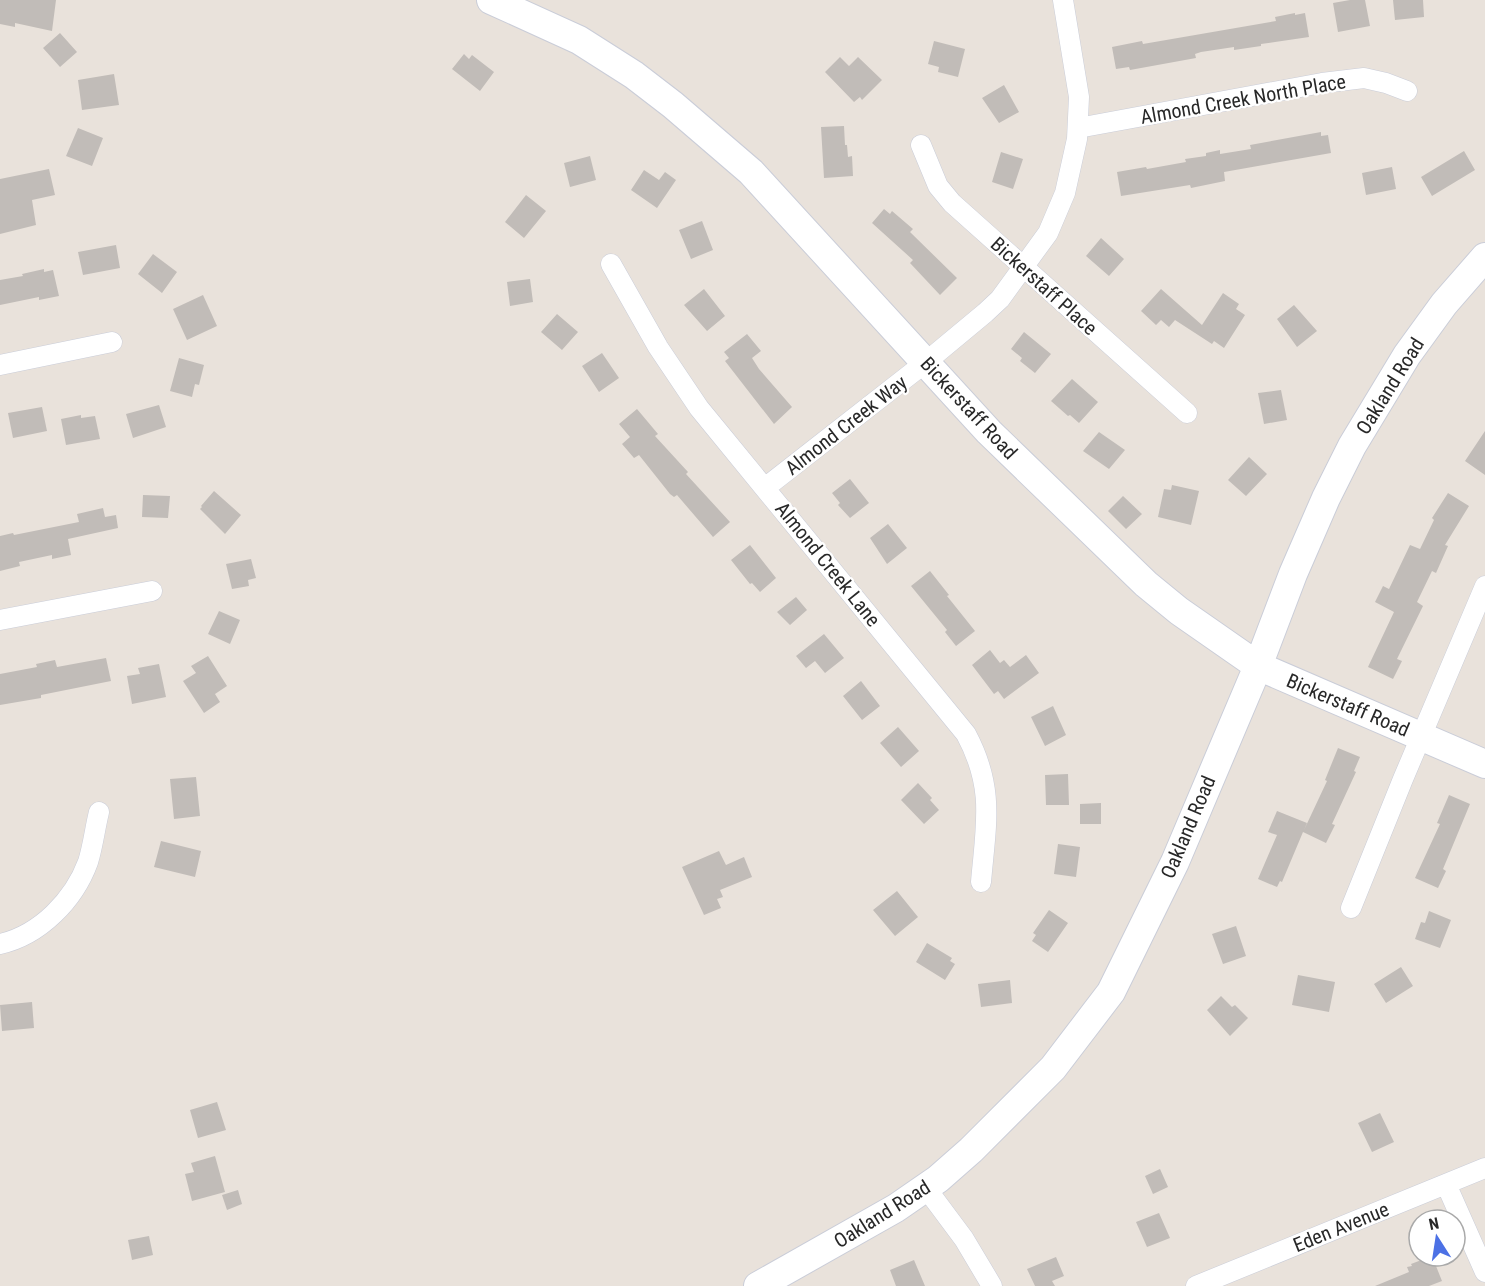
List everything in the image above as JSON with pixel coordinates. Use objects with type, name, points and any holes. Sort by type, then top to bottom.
[{"type":"street","name":"Bickerstaff Road","points":[[491,0],[579,40],[634,75],[674,105],[751,172],[989,432],[1146,584],[1179,612],[1258,666],[1485,764]]},
{"type":"street","name":"Almond Creek Way","points":[[766,487],[926,362],[1000,299],[1048,233],[1065,193],[1078,128],[1079,97],[1063,0]]},
{"type":"street","name":"Almond Creek North Place","points":[[1078,128],[1322,83],[1364,78],[1407,91]]},
{"type":"street","name":"Bickerstaff Place","points":[[921,145],[938,186],[952,203],[1187,412]]},
{"type":"street","name":"Oakland Road","points":[[758,1286],[886,1214],[926,1188],[971,1150],[1053,1068],[1111,992],[1175,862],[1321,509],[1352,446],[1407,355],[1444,304],[1485,257]]},
{"type":"street","name":"Almond Creek Lane","points":[[611,264],[658,347],[699,408],[966,734],[982,767],[987,796],[981,882]]},
{"type":"street","points":[[0,365],[112,342]]},
{"type":"street","points":[[1351,908],[1485,586]]},
{"type":"street","points":[[0,620],[152,591]]},
{"type":"street","points":[[0,944],[27,934],[42,924],[67,899],[88,862],[99,812]]},
{"type":"street","name":"Eden Avenue","points":[[1196,1286],[1485,1168]]},
{"type":"street","points":[[1446,1184],[1485,1272]]},
{"type":"street","points":[[926,1188],[964,1239],[992,1286]]},
{"type":"building","points":[[0,0],[56,0],[52,31],[15,23],[15,27],[0,24]]},
{"type":"building","points":[[1365,0],[1370,26],[1338,32],[1333,3]]},
{"type":"building","points":[[1393,0],[1423,0],[1424,17],[1395,20]]},
{"type":"building","points":[[1295,13],[1295,15],[1305,13],[1309,37],[1234,50],[1234,47],[1201,52],[1195,54],[1196,58],[1130,70],[1129,67],[1116,69],[1112,47],[1142,41],[1143,44],[1276,21],[1275,17]]},
{"type":"building","points":[[60,33],[77,52],[60,67],[43,48]]},
{"type":"building","points":[[934,41],[965,49],[958,77],[938,72],[939,67],[928,64]]},
{"type":"building","points":[[464,54],[469,59],[472,55],[494,72],[480,91],[452,69]]},
{"type":"building","points":[[840,57],[849,66],[858,57],[882,80],[862,100],[860,97],[854,102],[825,72]]},
{"type":"building","points":[[114,74],[119,105],[82,110],[78,80]]},
{"type":"building","points":[[1004,85],[1019,112],[999,123],[982,98]]},
{"type":"building","points":[[844,126],[848,157],[852,156],[853,176],[824,178],[821,127]]},
{"type":"building","points":[[78,128],[103,138],[92,166],[66,156]]},
{"type":"building","points":[[1321,132],[1321,136],[1328,135],[1331,153],[1224,172],[1225,181],[1191,188],[1190,185],[1121,196],[1117,172],[1186,162],[1185,159],[1206,156],[1206,153],[1220,150],[1220,154],[1251,149],[1250,145]]},
{"type":"building","points":[[1464,151],[1475,170],[1432,196],[1421,177]]},
{"type":"building","points":[[1001,152],[1023,159],[1013,189],[992,182]]},
{"type":"building","points":[[590,156],[596,180],[570,187],[564,163]]},
{"type":"building","points":[[1392,167],[1396,189],[1366,195],[1362,173]]},
{"type":"building","points":[[49,169],[55,195],[32,200],[36,225],[0,234],[0,179]]},
{"type":"building","points":[[644,170],[659,180],[665,172],[676,180],[657,208],[631,190]]},
{"type":"building","points":[[526,195],[546,211],[524,238],[505,222]]},
{"type":"building","points":[[884,209],[890,214],[892,211],[913,229],[910,232],[957,278],[940,295],[910,263],[913,260],[872,223]]},
{"type":"building","points":[[702,221],[713,250],[691,259],[679,230]]},
{"type":"building","points":[[1101,238],[1124,259],[1109,276],[1086,256]]},
{"type":"building","points":[[116,245],[120,268],[83,275],[78,252]]},
{"type":"building","points":[[153,254],[177,272],[162,293],[138,274]]},
{"type":"building","points":[[44,269],[44,272],[53,270],[59,296],[39,300],[39,297],[0,305],[0,280]]},
{"type":"building","points":[[530,279],[533,302],[510,306],[507,282]]},
{"type":"building","points":[[704,289],[725,316],[707,331],[684,305]]},
{"type":"building","points":[[1161,289],[1202,325],[1223,293],[1239,304],[1236,309],[1245,315],[1224,348],[1214,341],[1212,344],[1175,320],[1169,327],[1161,320],[1156,325],[1141,311]]},
{"type":"building","points":[[203,295],[217,326],[187,340],[173,309]]},
{"type":"building","points":[[1294,305],[1317,331],[1297,347],[1277,319]]},
{"type":"building","points":[[557,314],[578,332],[562,350],[541,332]]},
{"type":"building","points":[[1024,332],[1051,354],[1035,373],[1020,361],[1022,358],[1011,349]]},
{"type":"building","points":[[747,334],[761,351],[752,358],[792,407],[774,424],[725,361],[729,358],[724,352]]},
{"type":"building","points":[[602,353],[619,378],[599,392],[582,366]]},
{"type":"building","points":[[179,358],[204,365],[199,385],[195,384],[192,397],[170,391]]},
{"type":"building","points":[[1072,379],[1098,402],[1079,423],[1051,401]]},
{"type":"building","points":[[1281,390],[1287,420],[1264,424],[1258,393]]},
{"type":"building","points":[[159,405],[166,427],[133,438],[126,414]]},
{"type":"building","points":[[42,407],[47,431],[13,438],[8,413]]},
{"type":"building","points":[[637,409],[658,434],[655,436],[688,472],[686,474],[730,522],[713,537],[677,495],[674,497],[670,494],[639,455],[634,458],[622,444],[630,437],[619,424]]},
{"type":"building","points":[[81,415],[81,418],[95,416],[100,439],[66,445],[61,419]]},
{"type":"building","points":[[1485,431],[1485,475],[1465,461]]},
{"type":"building","points":[[1099,432],[1125,450],[1109,469],[1083,451]]},
{"type":"building","points":[[1249,457],[1267,474],[1246,496],[1228,480]]},
{"type":"building","points":[[850,479],[869,503],[850,518],[838,505],[840,503],[832,493]]},
{"type":"building","points":[[1172,485],[1199,491],[1191,525],[1158,517],[1164,489],[1171,490]]},
{"type":"building","points":[[214,491],[241,515],[225,534],[200,509]]},
{"type":"building","points":[[1448,493],[1469,506],[1445,545],[1448,546],[1436,573],[1432,571],[1417,602],[1423,606],[1397,659],[1402,661],[1393,679],[1368,667],[1394,612],[1375,602],[1383,586],[1389,589],[1410,545],[1420,549],[1434,520],[1432,518]]},
{"type":"building","points":[[143,495],[170,496],[168,518],[142,517]]},
{"type":"building","points":[[1123,496],[1142,514],[1126,529],[1108,511]]},
{"type":"building","points":[[103,508],[105,517],[116,515],[118,528],[68,539],[71,555],[52,559],[52,555],[19,562],[20,566],[0,571],[0,536],[79,522],[77,514]]},
{"type":"building","points":[[888,524],[907,548],[887,564],[870,538]]},
{"type":"building","points":[[750,545],[776,578],[760,592],[752,583],[750,584],[731,560]]},
{"type":"building","points":[[251,559],[256,578],[248,580],[249,586],[232,589],[226,564]]},
{"type":"building","points":[[930,571],[975,631],[956,646],[945,632],[947,630],[911,586]]},
{"type":"building","points":[[796,597],[807,610],[790,625],[777,612]]},
{"type":"building","points":[[219,611],[240,620],[230,644],[208,634]]},
{"type":"building","points":[[824,634],[844,658],[825,673],[815,661],[806,668],[796,656]]},
{"type":"building","points":[[990,650],[1000,663],[1004,660],[1010,667],[1026,655],[1039,673],[1004,699],[998,691],[994,694],[972,665]]},
{"type":"building","points":[[208,656],[227,686],[215,694],[220,702],[204,713],[183,681],[196,673],[191,666]]},
{"type":"building","points":[[106,658],[111,681],[41,695],[41,698],[0,705],[0,674],[37,667],[36,664],[55,660],[57,667]]},
{"type":"building","points":[[159,664],[166,697],[132,704],[127,676],[140,674],[138,668]]},
{"type":"building","points":[[861,681],[880,706],[862,720],[843,696]]},
{"type":"building","points":[[1053,706],[1066,735],[1045,746],[1031,717]]},
{"type":"building","points":[[898,727],[919,751],[901,767],[880,743]]},
{"type":"building","points":[[1338,748],[1360,757],[1326,843],[1303,832],[1282,882],[1280,881],[1277,887],[1258,879],[1277,835],[1268,832],[1277,811],[1307,823],[1304,830],[1327,781],[1325,780]]},
{"type":"building","points":[[1068,774],[1069,805],[1046,805],[1045,775]]},
{"type":"building","points":[[196,777],[200,816],[174,819],[170,779]]},
{"type":"building","points":[[918,783],[932,798],[930,800],[939,810],[924,824],[901,800]]},
{"type":"building","points":[[1449,795],[1470,804],[1443,869],[1446,871],[1438,888],[1415,878],[1440,824],[1437,823]]},
{"type":"building","points":[[1101,803],[1101,824],[1080,824],[1080,804]]},
{"type":"building","points":[[161,841],[201,851],[195,877],[154,867]]},
{"type":"building","points":[[1058,844],[1080,847],[1076,877],[1054,874]]},
{"type":"building","points":[[719,851],[726,865],[744,857],[752,877],[720,890],[723,897],[717,899],[721,908],[704,915],[682,867]]},
{"type":"building","points":[[897,891],[918,917],[895,936],[873,910]]},
{"type":"building","points":[[1049,910],[1068,923],[1048,952],[1032,941],[1036,935],[1033,933]]},
{"type":"building","points":[[1429,911],[1451,920],[1440,948],[1415,939],[1421,922],[1425,923]]},
{"type":"building","points":[[1236,926],[1246,956],[1223,964],[1212,934]]},
{"type":"building","points":[[927,943],[952,958],[950,961],[955,964],[945,980],[916,962]]},
{"type":"building","points":[[1401,967],[1413,986],[1386,1003],[1374,984]]},
{"type":"building","points":[[1298,975],[1335,982],[1329,1012],[1292,1005]]},
{"type":"building","points":[[1010,980],[1012,1003],[981,1007],[978,984]]},
{"type":"building","points":[[1221,996],[1232,1007],[1235,1005],[1248,1018],[1230,1036],[1207,1010]]},
{"type":"building","points":[[32,1002],[34,1028],[2,1031],[0,1005]]},
{"type":"building","points":[[217,1102],[226,1130],[198,1138],[190,1110]]},
{"type":"building","points":[[1380,1113],[1394,1142],[1372,1152],[1358,1123]]},
{"type":"building","points":[[215,1156],[225,1192],[192,1201],[185,1174],[194,1172],[191,1163]]},
{"type":"building","points":[[1160,1169],[1168,1187],[1153,1194],[1145,1176]]},
{"type":"building","points":[[238,1190],[242,1204],[227,1210],[222,1195]]},
{"type":"building","points":[[1159,1213],[1170,1238],[1147,1247],[1136,1222]]},
{"type":"building","points":[[149,1236],[153,1255],[132,1260],[128,1240]]},
{"type":"building","points":[[1056,1257],[1064,1276],[1052,1281],[1055,1286],[1035,1286],[1027,1269]]},
{"type":"building","points":[[914,1260],[925,1286],[896,1286],[890,1270]]},
{"type":"building","points":[[1407,1268],[1437,1268],[1442,1281],[1429,1286],[1375,1286],[1409,1272]]}]
